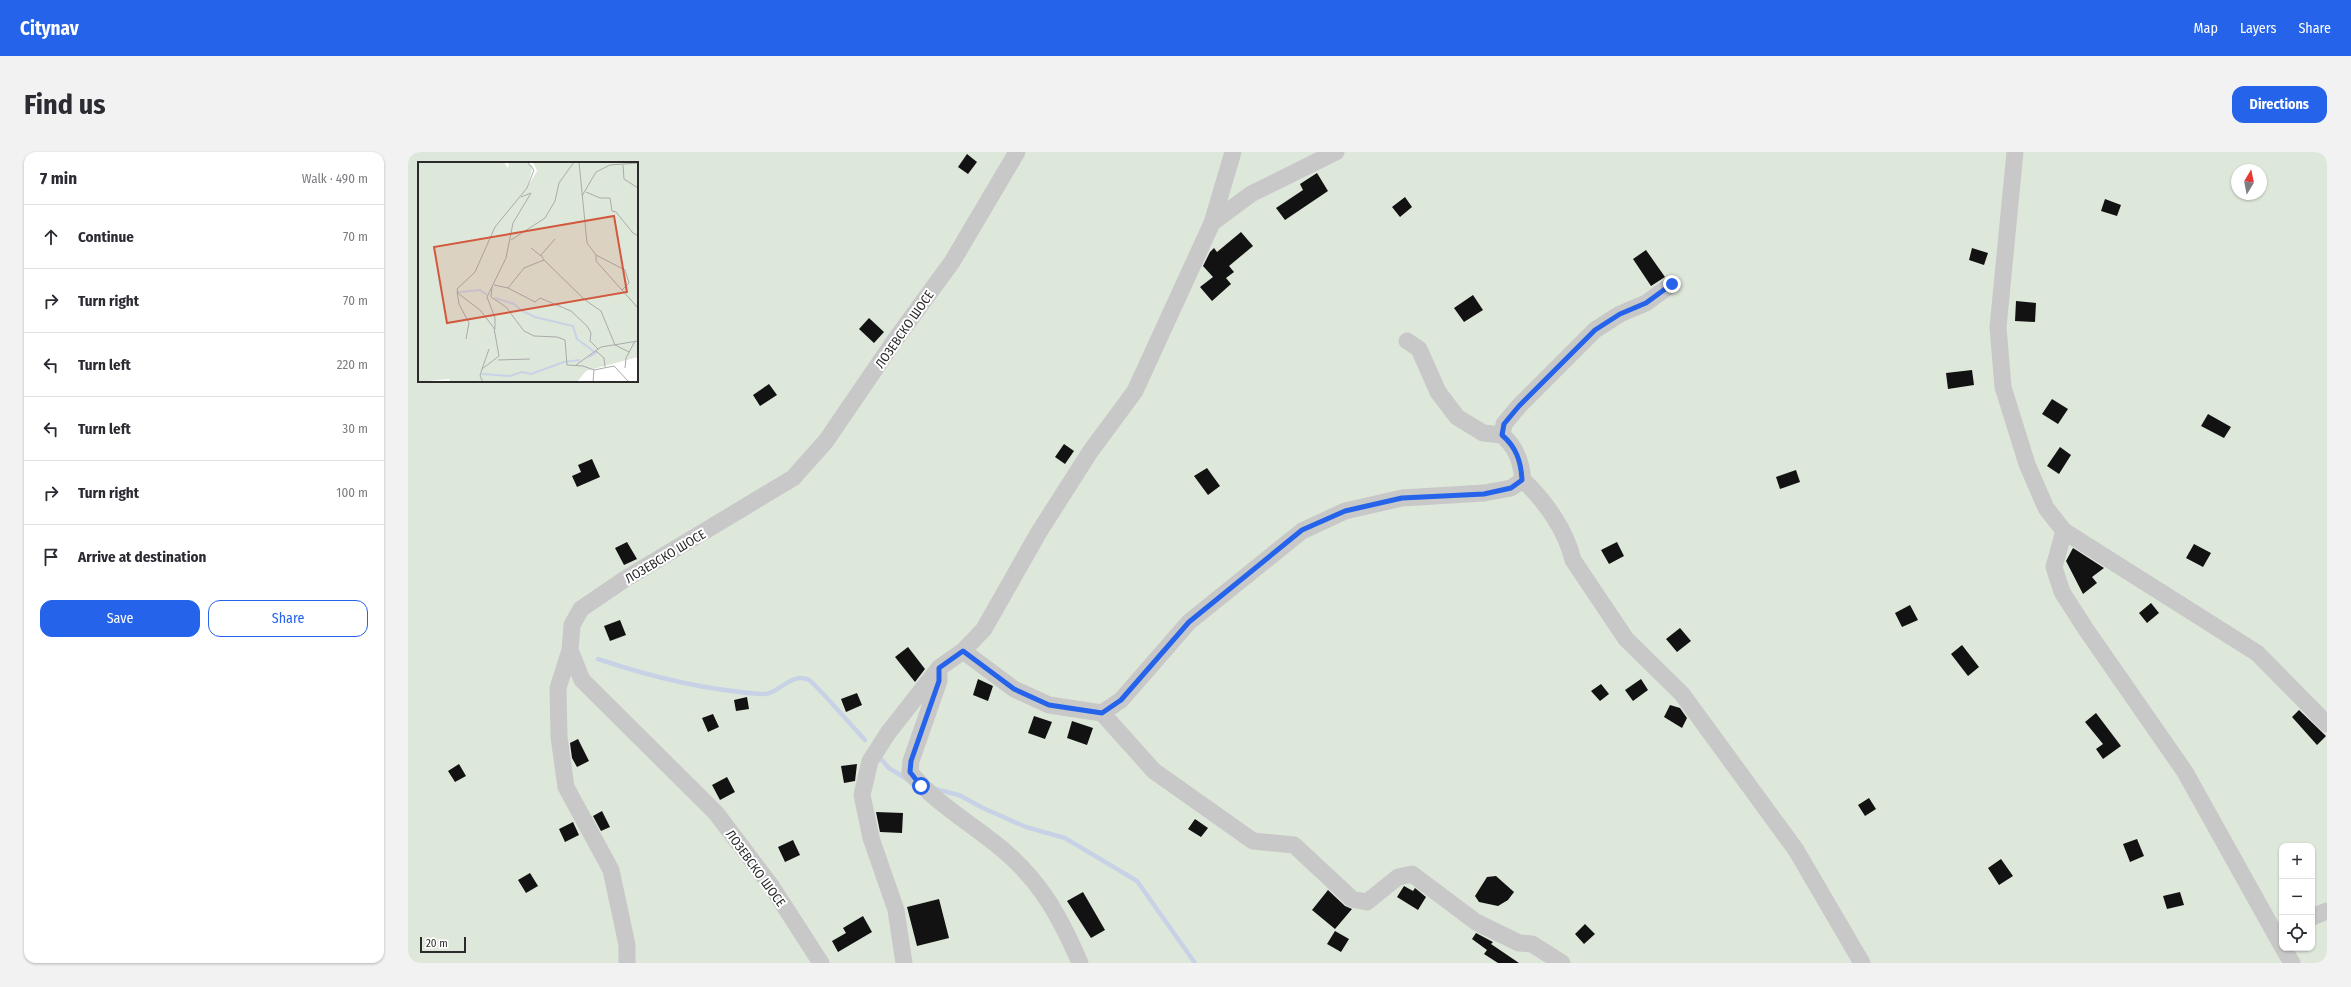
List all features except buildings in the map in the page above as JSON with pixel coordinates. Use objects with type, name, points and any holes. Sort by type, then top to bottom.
[{"type":"street","name":"ЛОЗЕВСКО ШОСЕ","points":[[821,963],[772,887],[716,813],[582,680],[570,650],[572,625],[582,609],[625,579],[793,478],[826,441],[895,340],[952,262],[1017,152]]},
{"type":"street","points":[[904,963],[896,910],[871,838],[862,795],[870,761],[888,733],[939,668],[963,651],[984,630],[1039,532],[1090,452],[1135,391],[1212,223],[1233,152]]},
{"type":"street","points":[[1212,223],[1251,194],[1336,152]]},
{"type":"street","points":[[2016,152],[1998,327],[2003,387],[2027,464],[2046,508],[2064,531],[2257,652],[2327,724]]},
{"type":"street","points":[[1502,435],[1504,424],[1519,406],[1595,330],[1620,314],[1646,303],[1672,284]]},
{"type":"street","points":[[1407,341],[1419,349],[1438,392],[1457,417],[1483,433],[1502,435],[1513,444],[1521,465],[1522,480],[1542,498],[1570,547],[1572,560],[1626,639],[1682,694],[1796,850],[1862,963]]},
{"type":"street","points":[[1102,713],[1121,700],[1189,622],[1302,530],[1345,511],[1402,498],[1484,494],[1511,488],[1522,480]]},
{"type":"street","points":[[2064,531],[2054,567],[2062,592],[2085,628],[2185,772],[2279,937]]},
{"type":"street","points":[[570,650],[558,688],[560,737],[566,787],[611,870],[627,945],[627,963]]},
{"type":"street","points":[[963,651],[1014,689],[1049,705],[1102,713],[1154,771],[1253,841],[1294,845],[1352,899],[1367,902],[1398,877],[1412,874],[1476,922],[1519,943],[1532,944],[1562,963]]},
{"type":"street","points":[[939,668],[939,681],[911,761],[910,772],[921,786],[993,842],[1025,870],[1048,898],[1080,963]]},
{"type":"street","points":[[2315,916],[2327,910]]},
{"type":"street","points":[[2286,951],[2292,963]]},
{"type":"green space","points":[[408,152],[2327,152],[2327,963],[408,963]]},
{"type":"waterway","points":[[598,659],[638,672],[678,682],[740,692],[767,694],[790,681],[802,678],[809,680],[865,740]]},
{"type":"waterway","points":[[880,758],[889,768],[908,780]]},
{"type":"waterway","points":[[935,789],[959,795],[983,808],[1026,827],[1065,838],[1137,881],[1195,963]]},
{"type":"route","points":[[921,786],[910,772],[911,761],[939,681],[939,668],[963,651],[1014,689],[1049,705],[1102,713],[1121,700],[1165,647],[1189,622],[1302,530],[1345,511],[1402,498],[1484,494],[1511,488],[1522,480],[1521,465],[1513,444],[1502,435],[1504,424],[1519,406],[1538,389],[1595,330],[1620,314],[1646,303],[1672,284]]}]
